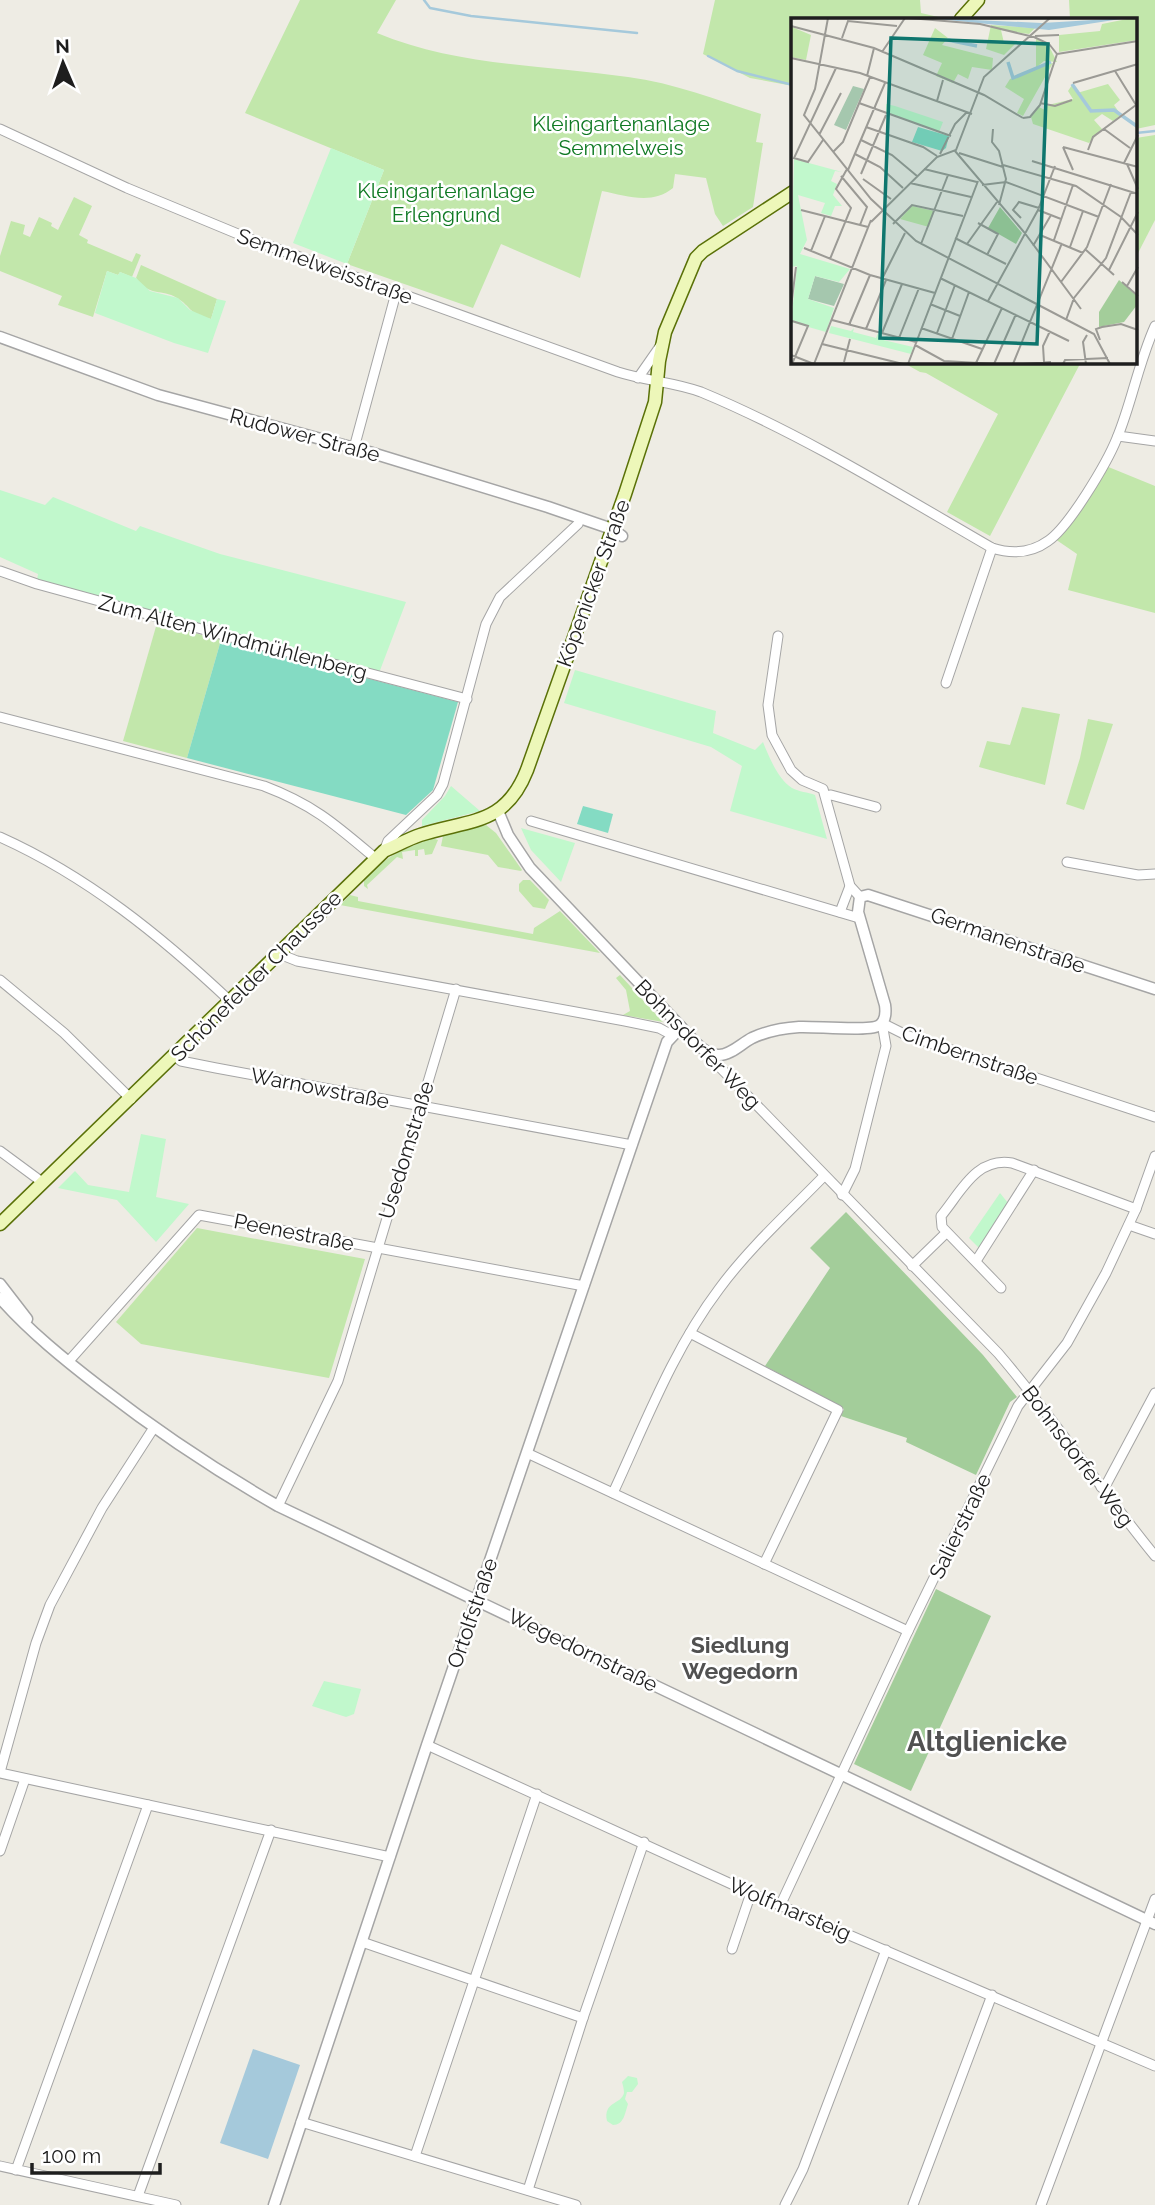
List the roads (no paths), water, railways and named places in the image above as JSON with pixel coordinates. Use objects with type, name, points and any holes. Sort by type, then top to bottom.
[{"type":"main road","points":[[962,18],[978,0]]},
{"type":"main road","name":"Köpenicker Straße","points":[[498,811],[511,800],[521,785],[617,533],[655,402],[662,344],[679,297],[699,254],[791,193]]},
{"type":"main road","name":"Schönefelder Chaussee","points":[[0,1224],[380,855],[419,836],[487,817],[498,811]]},
{"type":"main road","name":"Schönefelder Chaussee","points":[[0,1211],[41,1183]]},
{"type":"street","name":"Semmelweisstraße","points":[[0,129],[213,224],[396,293],[638,379],[699,392],[809,443],[992,548]]},
{"type":"street","points":[[354,447],[396,293]]},
{"type":"street","points":[[946,683],[992,548],[1009,553],[1033,549],[1048,541],[1083,497],[1118,436],[1138,367],[1155,326]]},
{"type":"street","name":"Rudower Straße","points":[[0,337],[160,396],[354,447],[580,518],[617,533]]},
{"type":"street","name":"Köpenicker Straße","points":[[638,379],[662,344]]},
{"type":"street","points":[[1118,436],[1155,441]]},
{"type":"street","points":[[0,717],[264,786],[318,811],[380,855],[388,841],[437,795],[443,784],[492,609],[500,597],[578,524],[580,518]]},
{"type":"street","name":"Zum Alten Windmühlenberg","points":[[0,571],[37,584],[467,699]]},
{"type":"street","points":[[778,636],[768,705],[772,735],[791,770],[802,780],[823,789],[826,796],[850,886],[860,898],[859,918],[885,1005],[885,1018],[882,1023],[886,1046],[855,1169],[842,1195]]},
{"type":"street","points":[[826,796],[876,807]]},
{"type":"street","name":"Bohnsdorfer Weg","points":[[498,811],[508,835],[530,869],[676,1031],[705,1051],[998,1353],[1031,1391],[1155,1556]]},
{"type":"street","points":[[412,818],[419,836]]},
{"type":"street","points":[[531,821],[859,918]]},
{"type":"street","points":[[0,837],[86,884],[162,940],[230,1001]]},
{"type":"street","points":[[1068,862],[1138,875],[1155,874]]},
{"type":"street","points":[[840,912],[850,886]]},
{"type":"street","name":"Germanenstraße","points":[[860,898],[873,895],[1155,989]]},
{"type":"street","points":[[281,951],[297,961],[676,1031]]},
{"type":"street","points":[[0,980],[64,1033],[131,1099]]},
{"type":"street","name":"Usedomstraße","points":[[278,1506],[338,1381],[456,989]]},
{"type":"street","name":"Cimbernstraße","points":[[705,1051],[722,1055],[752,1038],[777,1030],[800,1027],[870,1028],[882,1023],[906,1035],[1155,1116]]},
{"type":"street","name":"Ortolfstraße","points":[[274,2205],[427,1745],[667,1042],[676,1031]]},
{"type":"street","name":"Warnowstraße","points":[[175,1056],[181,1061],[632,1145]]},
{"type":"street","points":[[0,1151],[41,1183]]},
{"type":"street","name":"Salierstraße","points":[[780,1906],[908,1631],[1018,1406],[1067,1343],[1106,1273],[1136,1209],[1155,1156]]},
{"type":"street","points":[[1001,1288],[942,1227],[942,1216],[982,1166],[1002,1161],[1034,1170],[1136,1209]]},
{"type":"street","points":[[976,1261],[1034,1170]]},
{"type":"street","points":[[612,1493],[690,1333],[736,1267],[824,1176]]},
{"type":"street","name":"Peenestraße","points":[[68,1362],[199,1215],[584,1286]]},
{"type":"street","points":[[1129,1225],[1155,1234]]},
{"type":"street","points":[[912,1266],[946,1233]]},
{"type":"street","name":"Wegedornstraße","points":[[0,1284],[36,1333]]},
{"type":"street","name":"Wegedornstraße","points":[[0,1298],[68,1362],[153,1429],[278,1506],[1151,1922]]},
{"type":"street","points":[[690,1333],[838,1410],[764,1564]]},
{"type":"street","points":[[1101,1487],[1107,1483],[1151,1409],[1155,1393]]},
{"type":"street","points":[[153,1429],[102,1508],[50,1605],[36,1643],[0,1772],[390,1857]]},
{"type":"street","points":[[527,1453],[908,1631]]},
{"type":"street","name":"Wolfmarsteig","points":[[427,1745],[780,1906],[1155,2066]]},
{"type":"street","points":[[0,1851],[25,1779]]},
{"type":"street","points":[[415,2156],[537,1794]]},
{"type":"street","points":[[16,2170],[148,1805]]},
{"type":"street","points":[[138,2196],[271,1829]]},
{"type":"street","points":[[527,2190],[644,1842]]},
{"type":"street","points":[[732,1949],[751,1893]]},
{"type":"street","points":[[1041,2205],[1102,2042],[1151,1922],[1155,1899]]},
{"type":"street","points":[[362,1942],[583,2018]]},
{"type":"street","points":[[785,2205],[803,2169],[886,1950]]},
{"type":"street","points":[[913,2205],[992,1995]]},
{"type":"street","points":[[302,2122],[576,2205]]},
{"type":"street","points":[[0,2166],[176,2205]]},
{"type":"water","points":[[253,2049],[300,2065],[268,2159],[220,2143]]},
{"type":"waterway","points":[[424,0],[430,8],[471,16],[637,33]]},
{"type":"waterway","points":[[708,56],[737,71],[791,84]]},
{"type":"waterway","points":[[1138,133],[1155,131]]},
{"type":"district","name":"Siedlung Wegedorn","points":[[740,1657]]},
{"type":"district","name":"Altglienicke","points":[[987,1741]]},
{"type":"park label","name":"Kleingartenanlage Semmelweis","points":[[621,135]]},
{"type":"park label","name":"Kleingartenanlage Erlengrund","points":[[446,202]]}]
